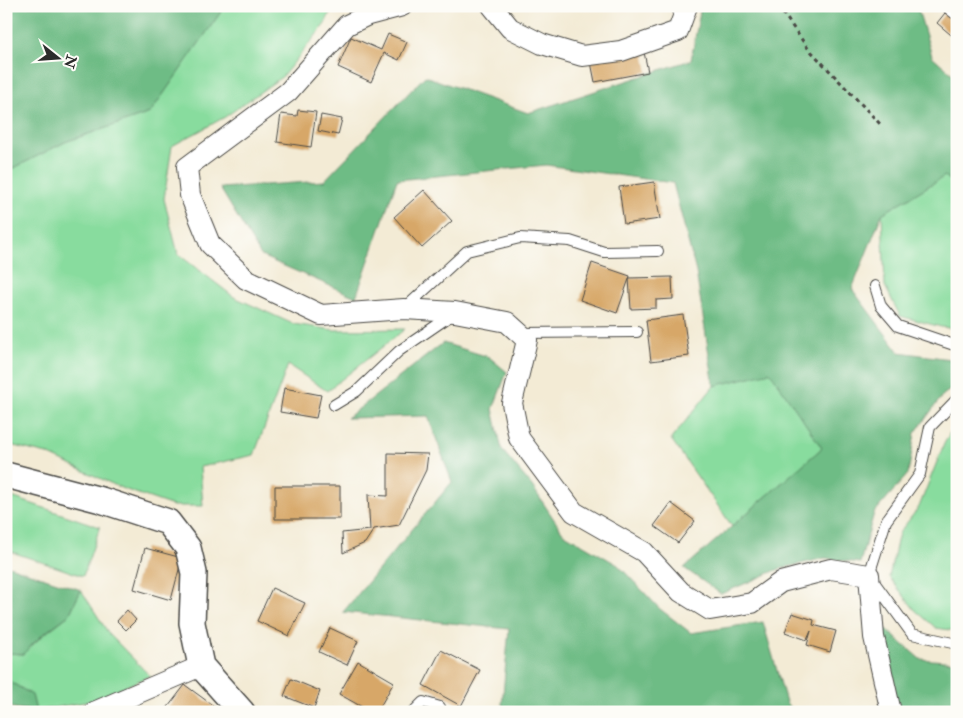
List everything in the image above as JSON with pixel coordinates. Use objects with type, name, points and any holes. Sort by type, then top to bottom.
[{"type":"street","points":[[402,6],[368,10],[347,25],[288,92],[187,168],[190,195],[210,244],[246,279],[321,315],[404,310],[456,312],[507,322],[527,340],[512,403],[519,438],[574,512],[644,552],[682,592],[710,610],[752,602],[781,582],[831,568],[869,575],[874,637],[891,712]]},
{"type":"street","points":[[492,6],[510,28],[542,44],[582,56],[621,51],[678,31],[687,6]]},
{"type":"street","points":[[953,6],[957,9]]},
{"type":"street","points":[[6,475],[101,500],[168,522],[188,548],[194,573],[192,623],[201,666],[242,712]]},
{"type":"street","points":[[94,712],[201,666]]},
{"type":"lane","points":[[404,310],[467,251],[511,240],[520,238],[570,241],[604,252],[658,251]]},
{"type":"lane","points":[[875,286],[881,306],[898,326],[957,346]]},
{"type":"lane","points":[[334,405],[357,391],[399,351],[456,312]]},
{"type":"lane","points":[[519,333],[637,332]]},
{"type":"lane","points":[[957,399],[930,427],[920,474],[886,521],[869,575],[912,634],[957,644]]},
{"type":"lane","points":[[412,712],[423,702],[440,707]]},
{"type":"path","points":[[778,6],[806,47],[881,125]]},
{"type":"green space","points":[[6,6],[225,6],[150,113],[65,142],[6,172]]},
{"type":"green space","points":[[225,6],[333,6],[325,24],[283,76],[225,117],[172,146],[164,199],[178,254],[234,297],[293,324],[334,330],[405,329],[327,391],[288,365],[254,455],[200,467],[203,506],[173,506],[121,488],[47,454],[6,444],[6,172],[65,142],[150,113]]},
{"type":"green space","points":[[701,6],[917,6],[932,56],[957,78],[957,186],[945,176],[882,214],[852,289],[899,352],[950,359],[957,364],[957,385],[943,395],[915,433],[908,474],[874,513],[860,563],[825,558],[779,569],[721,594],[684,568],[822,448],[770,372],[714,386],[696,272],[673,183],[546,165],[397,180],[356,297],[261,256],[220,188],[324,181],[425,76],[528,113],[691,60]]},
{"type":"green space","points":[[945,176],[957,186],[957,329],[941,327],[900,316],[885,286],[882,214]]},
{"type":"green space","points":[[443,343],[489,357],[507,372],[493,409],[502,450],[532,486],[563,533],[618,565],[660,609],[691,633],[763,622],[786,702],[792,712],[510,712],[502,705],[509,629],[343,612],[452,482],[428,416],[347,418]]},
{"type":"green space","points":[[770,371],[822,448],[732,526],[671,439],[714,386]]},
{"type":"green space","points":[[957,419],[957,631],[936,628],[915,610],[889,577],[899,533],[919,507],[944,444]]},
{"type":"green space","points":[[6,495],[100,527],[83,576],[6,550]]},
{"type":"green space","points":[[6,565],[81,590],[69,615],[42,635],[23,654],[6,653]]},
{"type":"green space","points":[[81,590],[109,634],[150,676],[91,701],[36,711],[32,695],[6,679],[6,653],[23,654],[69,615]]},
{"type":"green space","points":[[880,624],[920,659],[957,662],[957,712],[894,712]]},
{"type":"green space","points":[[6,679],[32,695],[36,711],[6,707]]},
{"type":"building","points":[[949,8],[957,14],[957,40],[937,23]]},
{"type":"building","points":[[388,34],[407,42],[399,60],[384,53],[371,82],[338,67],[351,37],[381,50]]},
{"type":"building","points":[[643,47],[648,72],[595,82],[590,57]]},
{"type":"building","points":[[298,110],[316,112],[311,147],[277,142],[281,114],[297,116]]},
{"type":"building","points":[[321,115],[342,119],[338,135],[318,131]]},
{"type":"building","points":[[654,182],[660,219],[624,224],[619,187]]},
{"type":"building","points":[[424,190],[452,221],[422,248],[394,217]]},
{"type":"building","points":[[592,263],[630,276],[617,313],[580,300]]},
{"type":"building","points":[[672,277],[673,299],[656,300],[656,308],[631,309],[629,278]]},
{"type":"building","points":[[683,315],[689,356],[651,361],[646,320]]},
{"type":"building","points":[[284,388],[321,395],[316,418],[280,412]]},
{"type":"building","points":[[388,453],[428,454],[426,470],[399,525],[374,529],[365,543],[343,553],[342,533],[370,530],[368,495],[388,496]]},
{"type":"building","points":[[275,486],[340,486],[340,519],[275,519]]},
{"type":"building","points":[[671,503],[695,521],[678,543],[654,526]]},
{"type":"building","points":[[145,548],[182,558],[171,600],[134,589]]},
{"type":"building","points":[[272,588],[305,603],[289,636],[257,621]]},
{"type":"building","points":[[127,610],[136,620],[126,630],[117,621]]},
{"type":"building","points":[[792,613],[814,620],[813,625],[836,631],[830,652],[807,645],[811,631],[807,640],[785,632]]},
{"type":"building","points":[[330,628],[358,641],[347,665],[319,652]]},
{"type":"building","points":[[441,650],[480,670],[461,706],[423,685]]},
{"type":"building","points":[[358,661],[394,682],[377,712],[371,712],[339,694]]},
{"type":"building","points":[[291,679],[320,691],[314,708],[284,696]]},
{"type":"building","points":[[185,685],[215,707],[211,712],[165,711]]}]
